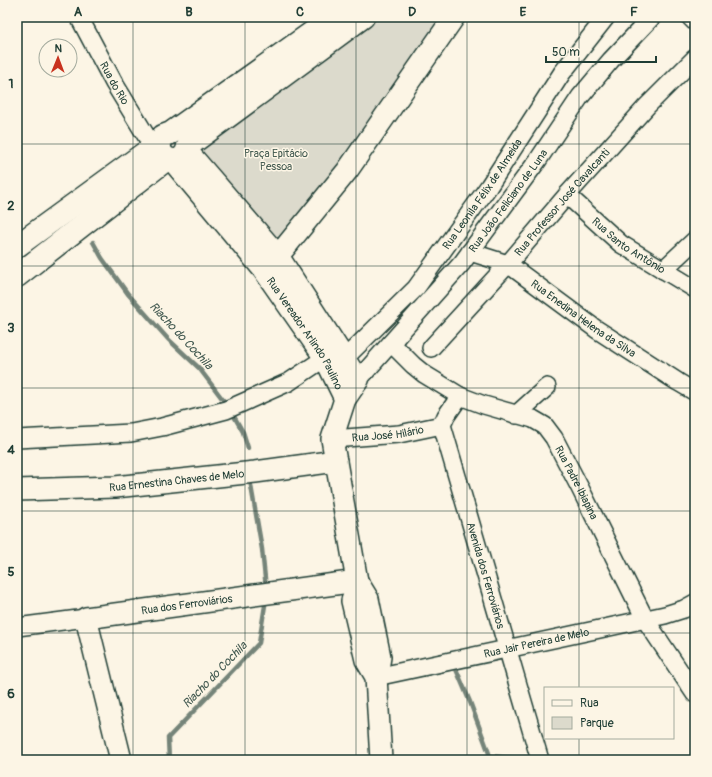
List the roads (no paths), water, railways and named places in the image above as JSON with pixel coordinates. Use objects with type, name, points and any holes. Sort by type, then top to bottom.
[{"type":"main road","points":[[17,276],[171,148],[334,17]]},
{"type":"main road","points":[[17,246],[171,148],[363,17]]},
{"type":"street","name":"Rua do Rio","points":[[79,17],[114,83],[171,148]]},
{"type":"street","points":[[171,148],[270,262],[347,171],[454,17]]},
{"type":"street","name":"Rua Leonila Félix de Almeida","points":[[344,365],[416,288],[489,186],[562,73],[606,17]]},
{"type":"street","name":"Rua João Feliciano de Luna","points":[[344,365],[391,343],[470,252],[538,160],[580,97],[611,60],[652,17]]},
{"type":"street","points":[[690,17],[695,22]]},
{"type":"street","name":"Rua Professor José Cavalcanti","points":[[431,348],[508,264],[567,195],[647,106],[695,58]]},
{"type":"street","name":"Rua Santo Antônio","points":[[567,195],[621,244],[695,289]]},
{"type":"street","points":[[663,270],[695,240]]},
{"type":"street","name":"Rua Enedina Helena da Silva","points":[[470,252],[508,264],[596,329],[695,392]]},
{"type":"street","name":"Rua Vereador Arlindo Paulino","points":[[270,262],[344,365],[345,398]]},
{"type":"street","name":"Rua Padre Ibiapina","points":[[391,343],[424,374],[460,396],[484,405],[533,419],[545,426],[554,438],[645,619],[695,694]]},
{"type":"street","points":[[17,439],[131,433],[162,427],[226,410],[289,382],[344,365],[345,398],[332,438],[357,581],[368,599],[380,657],[376,677],[381,760]]},
{"type":"street","points":[[516,415],[547,387]]},
{"type":"street","points":[[442,425],[446,416],[460,396]]},
{"type":"street","name":"Rua José Hilário","points":[[332,438],[399,434],[442,425]]},
{"type":"street","name":"Avenida dos Ferroviários","points":[[442,425],[479,547],[540,760]]},
{"type":"street","name":"Rua Ernestina Chaves de Melo","points":[[17,490],[115,487],[255,472],[336,461]]},
{"type":"street","name":"Rua dos Ferroviários","points":[[17,627],[357,581]]},
{"type":"street","name":"Rua Jair Pereira de Melo","points":[[376,677],[665,616],[695,603]]},
{"type":"street","points":[[86,618],[121,760]]},
{"type":"waterway","name":"Riacho do Cochila","points":[[93,242],[102,258],[128,294],[168,339],[199,368],[227,405]]},
{"type":"waterway","name":"Riacho do Cochila","points":[[231,411],[243,432],[248,448]]},
{"type":"waterway","name":"Riacho do Cochila","points":[[250,480],[262,549],[266,588]]},
{"type":"waterway","name":"Riacho do Cochila","points":[[169,760],[168,738],[259,643],[266,599]]},
{"type":"waterway","points":[[456,669],[490,756],[531,760]]},
{"type":"park label","name":"Praça Epitácio Pessoa","points":[[276,159]]}]
